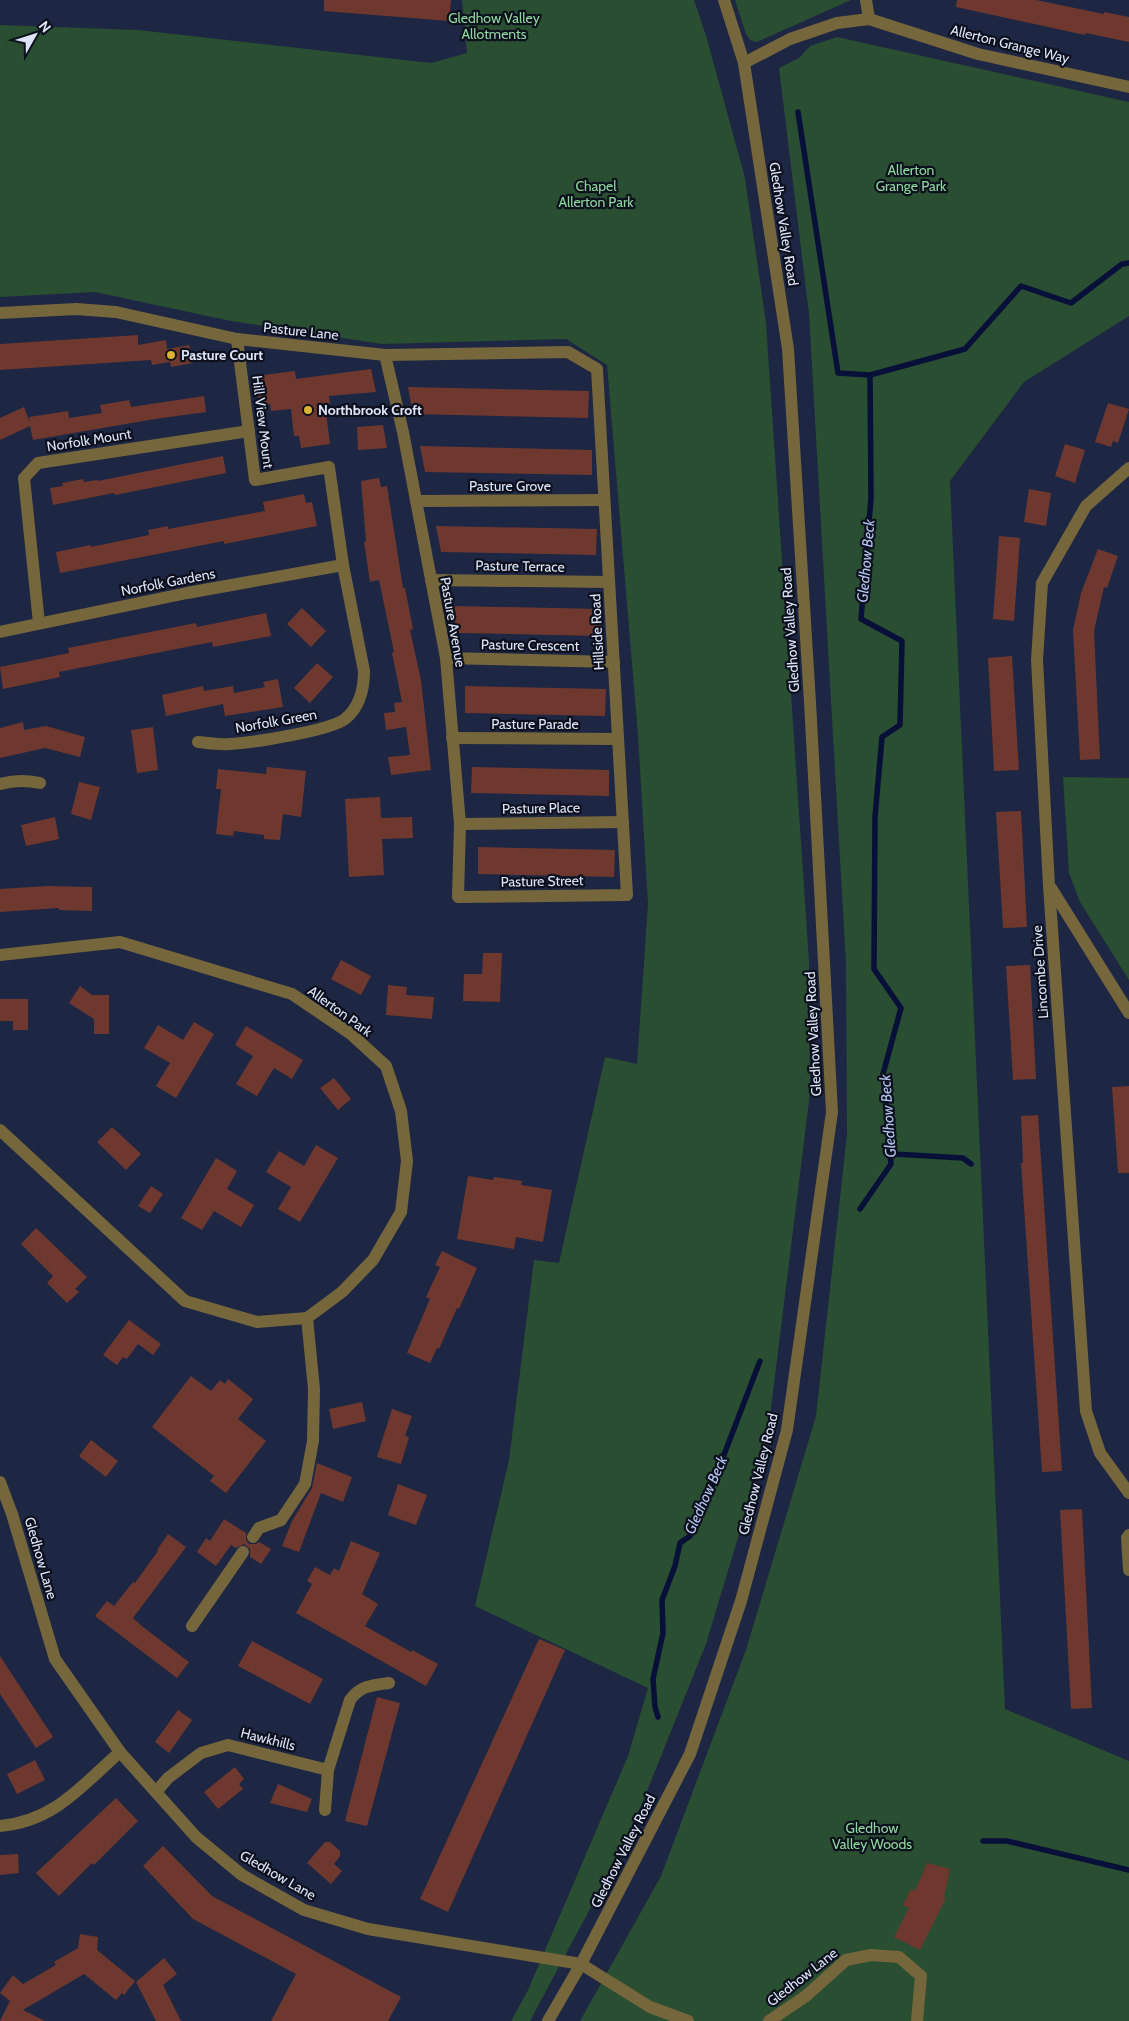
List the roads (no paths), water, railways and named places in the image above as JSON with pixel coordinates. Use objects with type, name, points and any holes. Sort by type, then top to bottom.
[{"type":"street","name":"Gledhow Valley Road","points":[[548,2021],[581,1964],[690,1754],[741,1601],[787,1430],[832,1112],[788,350],[744,63],[724,0]]},
{"type":"street","points":[[866,0],[869,19]]},
{"type":"street","name":"Allerton Grange Way","points":[[744,63],[790,39],[837,23],[869,19],[978,54],[1129,87]]},
{"type":"street","name":"Pasture Lane","points":[[0,313],[76,309],[116,312],[237,339],[385,355],[568,352],[597,368]]},
{"type":"street","name":"Hill View Mount","points":[[237,339],[255,480],[329,467]]},
{"type":"street","name":"Pasture Avenue","points":[[385,355],[403,432],[446,658],[460,824],[458,897]]},
{"type":"street","name":"Hillside Road","points":[[597,368],[627,895]]},
{"type":"street","name":"Norfolk Mount","points":[[39,623],[24,478],[38,463],[249,430]]},
{"type":"street","name":"Norfolk Green","points":[[198,742],[228,744],[329,727],[345,719],[357,706],[364,689],[364,671],[343,565],[329,467]]},
{"type":"street","name":"Lincombe Drive","points":[[1129,468],[1086,506],[1042,583],[1037,660],[1049,886],[1086,1411],[1100,1454],[1129,1493]]},
{"type":"street","name":"Pasture Grove","points":[[416,501],[604,500]]},
{"type":"street","name":"Norfolk Gardens","points":[[0,632],[343,565]]},
{"type":"street","name":"Pasture Terrace","points":[[431,580],[609,582]]},
{"type":"street","name":"Pasture Crescent","points":[[446,658],[614,662]]},
{"type":"street","name":"Pasture Parade","points":[[452,738],[618,739]]},
{"type":"street","points":[[0,784],[14,780],[28,780],[40,783]]},
{"type":"street","name":"Pasture Place","points":[[460,824],[623,822]]},
{"type":"street","points":[[1049,886],[1129,1013]]},
{"type":"street","name":"Pasture Street","points":[[458,897],[627,895]]},
{"type":"street","name":"Allerton Park","points":[[0,955],[120,942],[292,994],[351,1034],[386,1066],[401,1111],[407,1161],[401,1212],[374,1260],[342,1292],[307,1318]]},
{"type":"street","points":[[0,1130],[185,1301],[257,1322],[307,1318],[314,1389],[313,1441],[305,1484],[281,1520],[259,1528],[253,1537]]},
{"type":"street","name":"Gledhow Lane","points":[[0,1482],[12,1514],[55,1658],[120,1752],[196,1836],[242,1875],[304,1910],[368,1929],[581,1964],[650,2007],[688,2021]]},
{"type":"street","points":[[1129,1535],[1127,1538],[1129,1570]]},
{"type":"street","points":[[192,1626],[243,1552]]},
{"type":"street","points":[[325,1810],[328,1770],[350,1700],[357,1691],[368,1685],[388,1683]]},
{"type":"street","name":"Hawkhills","points":[[156,1792],[168,1778],[201,1753],[228,1745],[328,1770]]},
{"type":"street","points":[[0,1826],[19,1824],[38,1818],[56,1808],[120,1752]]},
{"type":"street","name":"Gledhow Lane","points":[[769,2021],[806,1996],[846,1960],[871,1954],[899,1957],[921,1976],[917,2021]]},
{"type":"waterway","points":[[798,112],[838,373],[870,375]]},
{"type":"waterway","name":"Gledhow Beck","points":[[860,1209],[891,1164],[883,1074],[901,1008],[874,969],[875,817],[882,737],[900,725],[902,641],[861,619],[871,498],[870,375],[965,349],[1021,286],[1071,303],[1122,264],[1129,263]]},
{"type":"waterway","points":[[890,1150],[894,1154],[963,1158],[971,1164]]},
{"type":"waterway","name":"Gledhow Beck","points":[[658,1717],[655,1707],[653,1679],[663,1633],[662,1600],[675,1566],[680,1543],[690,1536],[707,1499],[760,1361]]},
{"type":"waterway","points":[[983,1841],[1007,1841],[1129,1870]]},
{"type":"place","name":"Pasture Court","points":[[171,355]]},
{"type":"place","name":"Northbrook Croft","points":[[308,410]]},
{"type":"park label","name":"Gledhow Valley Allotments","points":[[494,26]]},
{"type":"park label","name":"Allerton Grange Park","points":[[911,178]]},
{"type":"park label","name":"Chapel Allerton Park","points":[[596,194]]},
{"type":"park label","name":"Gledhow Valley Woods","points":[[872,1836]]}]
